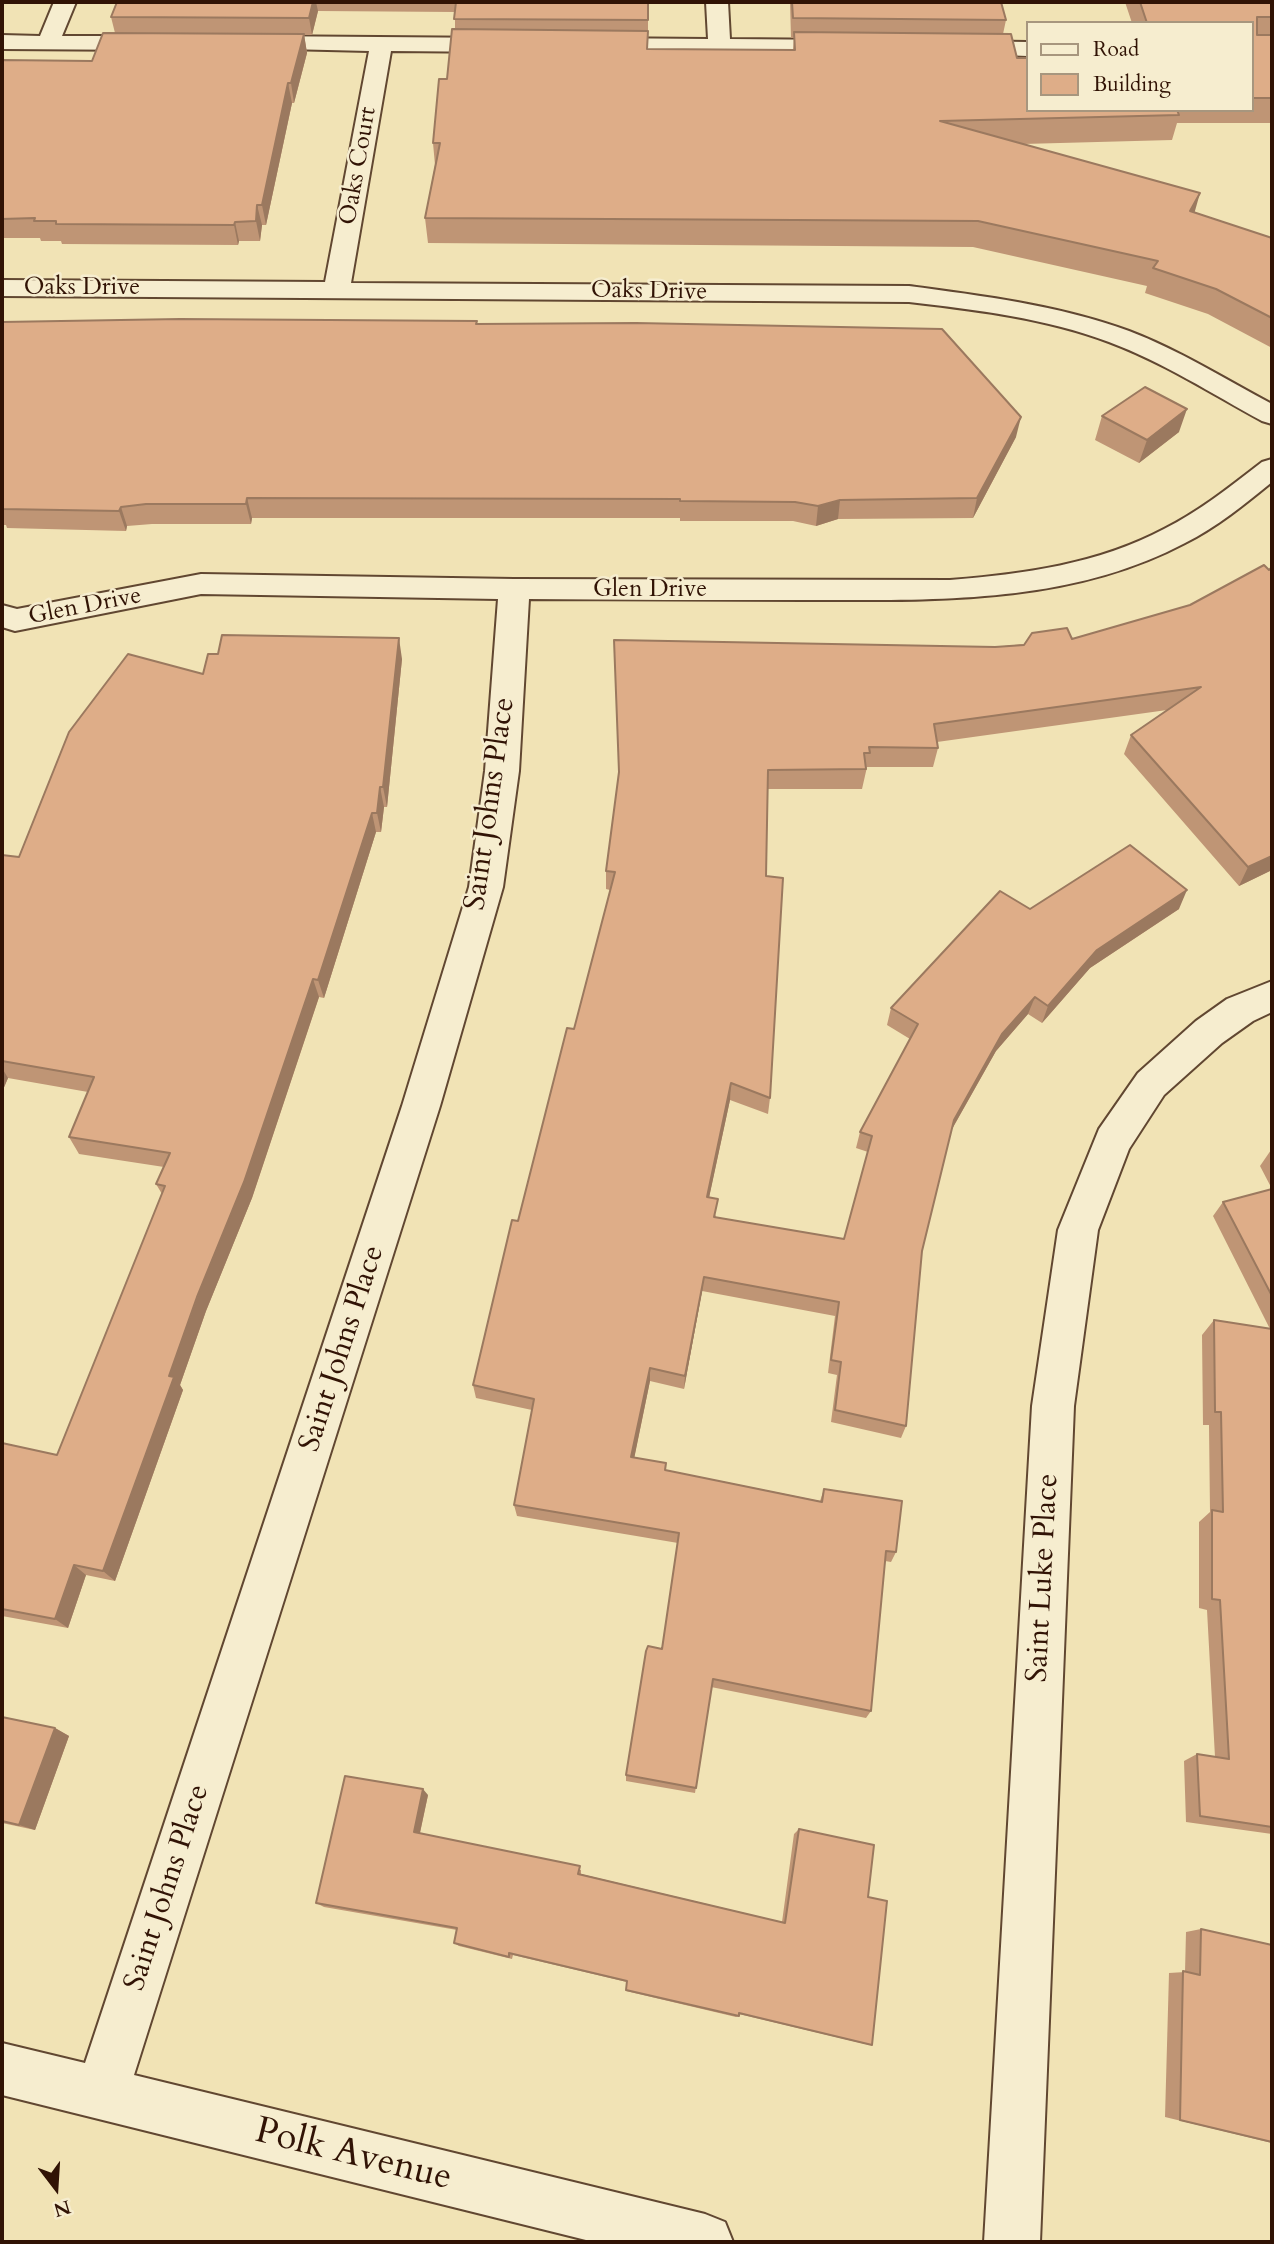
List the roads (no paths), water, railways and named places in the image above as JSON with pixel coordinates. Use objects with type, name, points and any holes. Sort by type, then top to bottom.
[{"type":"street","points":[[48,43],[65,2]]},
{"type":"street","points":[[718,2],[719,46]]},
{"type":"street","points":[[2,42],[173,43]]},
{"type":"street","points":[[228,43],[530,45]]},
{"type":"street","name":"Oaks Court","points":[[337,289],[381,44]]},
{"type":"street","points":[[570,45],[866,47]]},
{"type":"street","points":[[947,48],[1026,49]]},
{"type":"street","name":"Oaks Drive","points":[[2,288],[909,294],[996,304],[1089,327],[1147,349],[1272,415]]},
{"type":"street","name":"Glen Drive","points":[[6,626],[201,584],[514,589],[950,590],[1015,585],[1097,568],[1169,539],[1204,519],[1272,468]]},
{"type":"street","name":"Saint Johns Place","points":[[101,2094],[421,1106],[486,887],[502,771],[514,589]]},
{"type":"street","name":"Saint Luke Place","points":[[1012,2242],[1053,1406],[1078,1230],[1113,1141],[1152,1084],[1209,1032],[1240,1010],[1272,996]]},
{"type":"street","name":"Polk Avenue","points":[[2,2069],[705,2242]]}]
